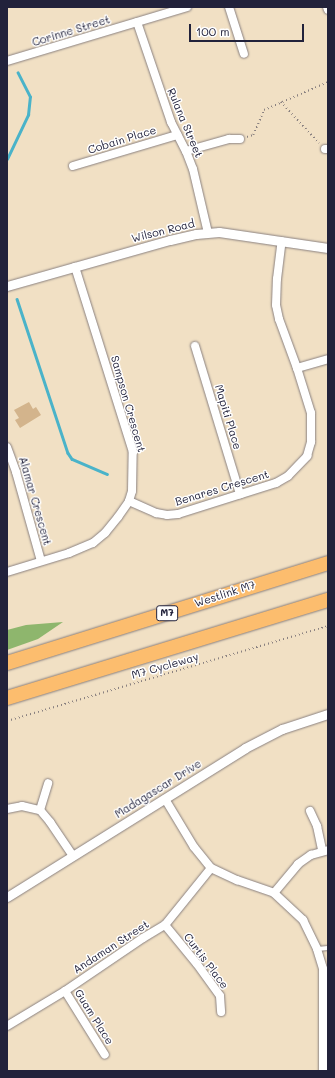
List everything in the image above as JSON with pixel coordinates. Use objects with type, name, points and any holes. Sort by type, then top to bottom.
[{"type":"highway","name":"Westlink M7","points":[[7,663],[328,563]]},
{"type":"highway","points":[[7,698],[328,600]]},
{"type":"street","name":"Corinne Street","points":[[7,61],[187,7]]},
{"type":"street","points":[[229,7],[244,54]]},
{"type":"street","name":"Rulana Street","points":[[137,22],[156,83],[177,135],[186,151],[205,216],[208,233]]},
{"type":"street","name":"Cobain Place","points":[[73,166],[177,135]]},
{"type":"street","points":[[186,151],[229,140],[240,139]]},
{"type":"street","name":"Wilson Road","points":[[7,286],[170,240],[208,233],[226,233],[328,248]]},
{"type":"street","name":"Benares Crescent","points":[[129,501],[156,513],[167,515],[178,514],[276,483],[288,476],[307,456],[311,442],[311,414],[297,368],[279,319],[276,305],[277,279],[282,241]]},
{"type":"street","name":"Sampson Crescent","points":[[7,572],[69,553],[94,543],[105,533],[129,501],[133,480],[133,452],[75,267]]},
{"type":"street","name":"Mapiti Place","points":[[195,346],[240,494]]},
{"type":"street","points":[[297,368],[328,359]]},
{"type":"street","name":"Alamar Crescent","points":[[7,447],[16,472],[41,561]]},
{"type":"street","name":"Madagascar Drive","points":[[7,898],[267,736],[295,724],[328,714]]},
{"type":"street","points":[[40,810],[48,783]]},
{"type":"street","points":[[165,799],[194,847],[211,868],[274,893],[303,920],[317,949],[323,969],[326,1009],[323,1071]]},
{"type":"street","points":[[7,809],[22,806],[40,810],[73,856]]},
{"type":"street","points":[[274,893],[298,864],[311,855],[325,850],[318,826],[310,811]]},
{"type":"street","name":"Andaman Street","points":[[7,1026],[64,991],[143,938],[165,926],[211,868]]},
{"type":"street","name":"Curtis Place","points":[[165,926],[197,964],[220,996],[221,1012]]},
{"type":"street","name":"Guam Place","points":[[64,991],[105,1055]]},
{"type":"lane","points":[[317,949],[328,948]]},
{"type":"path","points":[[240,139],[253,135],[264,110],[328,82]]},
{"type":"path","points":[[281,102],[326,149]]},
{"type":"path","name":"M7 Cycleway","points":[[7,721],[328,626]]},
{"type":"green space","points":[[63,622],[38,639],[7,650],[7,630],[26,625]]},
{"type":"building","points":[[29,402],[33,409],[36,407],[41,415],[20,428],[15,420],[19,418],[14,410]]},
{"type":"waterway","points":[[7,159],[28,115],[30,97],[18,73]]},
{"type":"waterway","points":[[17,299],[68,453],[72,459],[107,474]]}]
